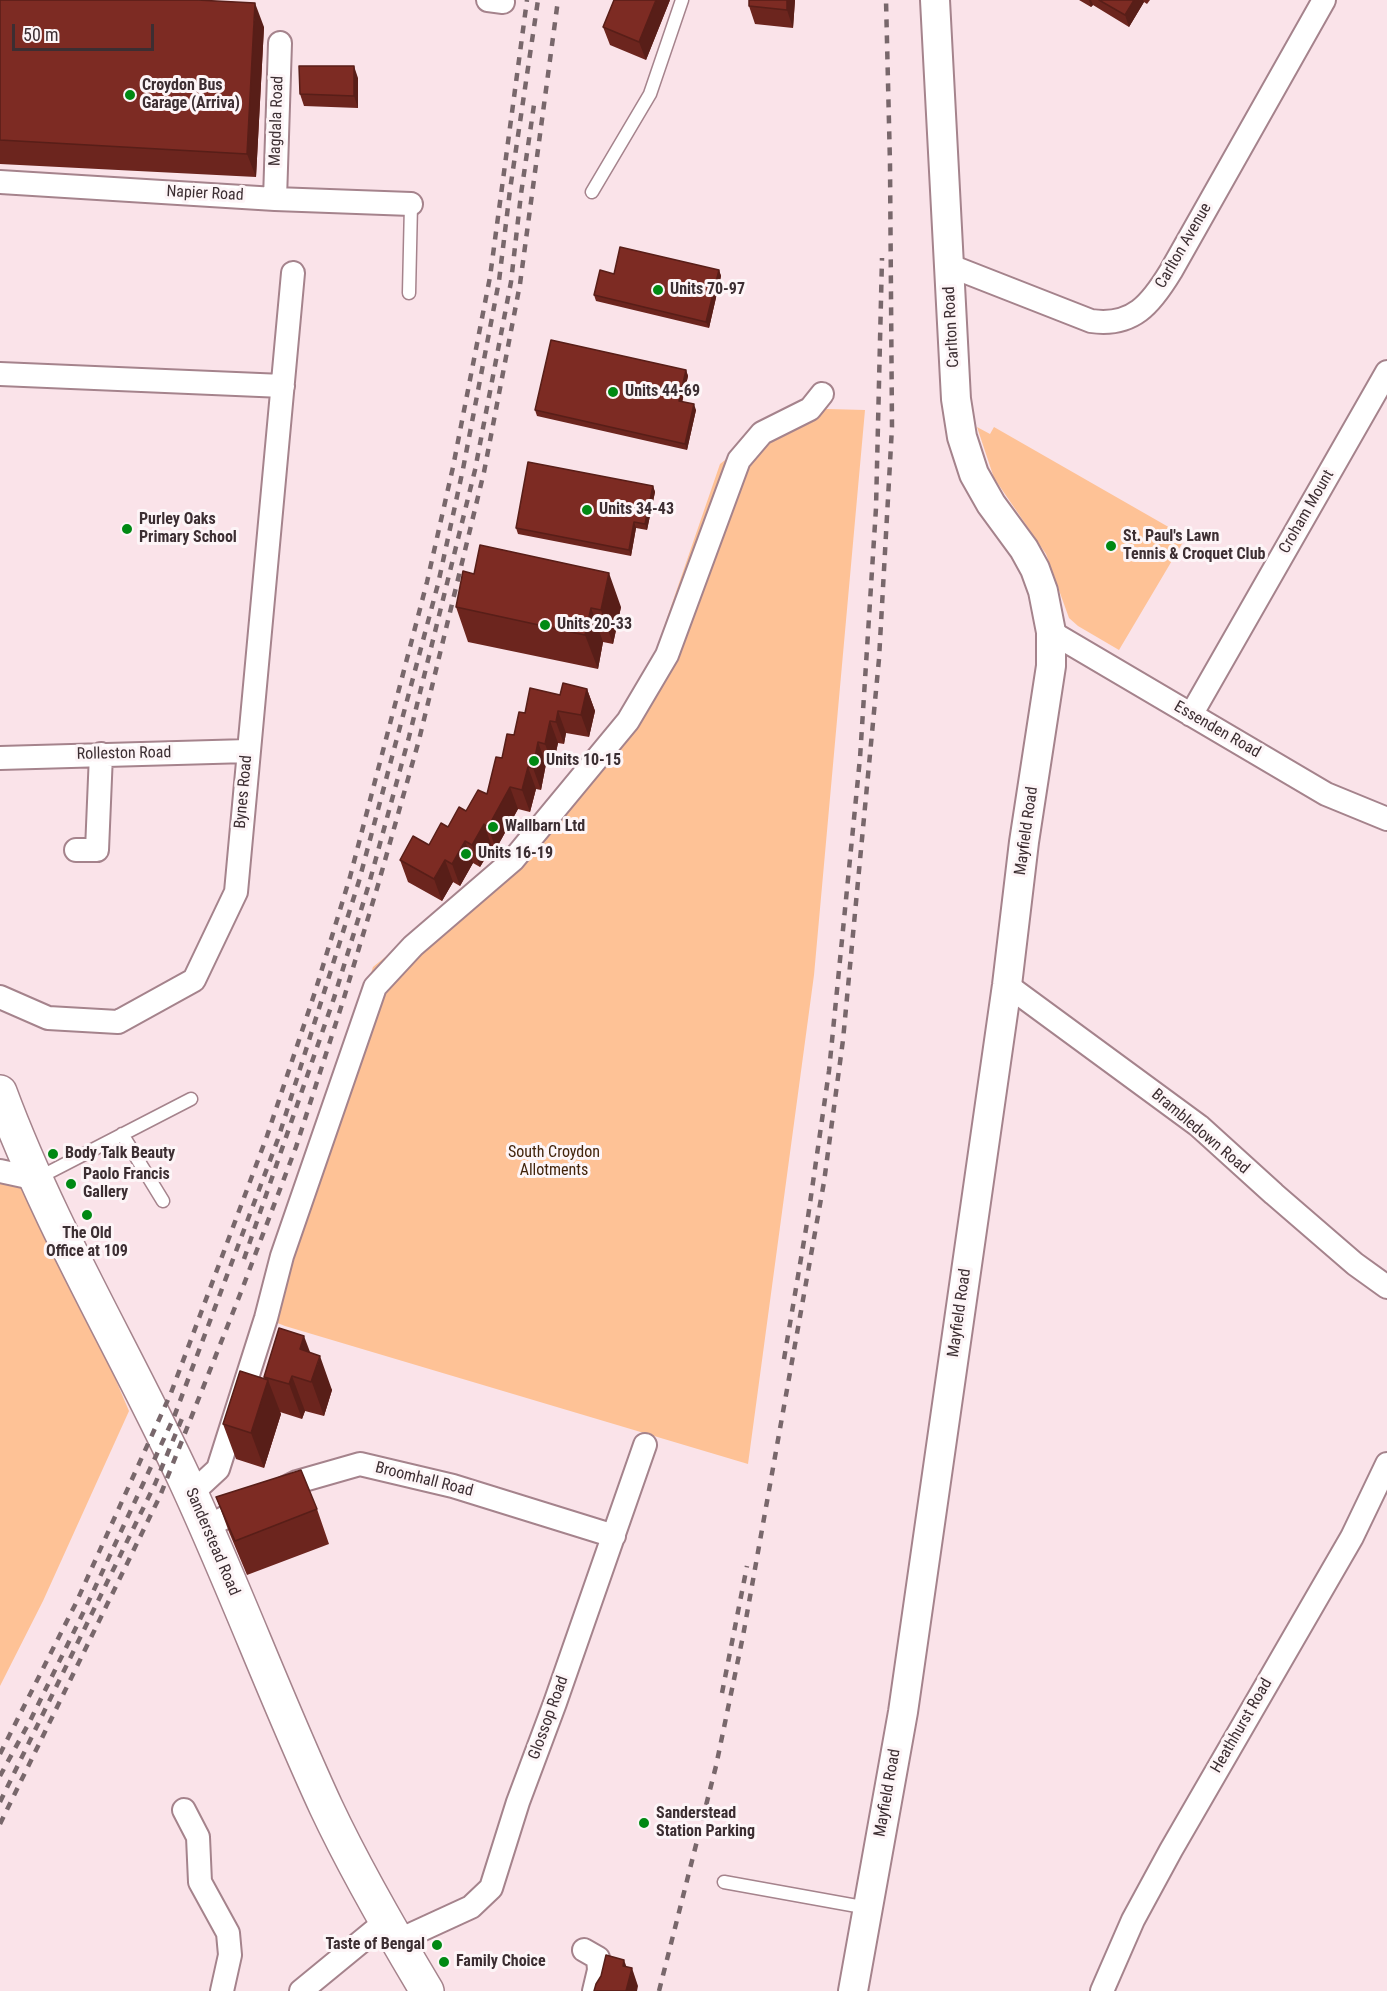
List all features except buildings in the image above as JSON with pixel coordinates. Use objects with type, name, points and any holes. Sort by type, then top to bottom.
[{"type":"main road","name":"Sanderstead Road","points":[[0,1092],[15,1133],[104,1321],[144,1394],[191,1494],[326,1808],[391,1931],[427,1991]]},
{"type":"street","name":"Carlton Road","points":[[935,0],[956,399],[966,452],[979,485],[1024,549],[1035,569],[1045,600],[1051,632]]},
{"type":"street","name":"Carlton Avenue","points":[[948,265],[1091,321],[1115,321],[1138,312],[1149,303],[1171,271],[1324,0]]},
{"type":"street","name":"Magdala Road","points":[[275,199],[280,43]]},
{"type":"street","name":"Napier Road","points":[[0,182],[275,199],[411,204]]},
{"type":"street","name":"Bynes Road","points":[[0,997],[48,1018],[118,1022],[194,980],[236,892],[293,273]]},
{"type":"street","name":"Croham Mount","points":[[1191,715],[1387,372]]},
{"type":"street","points":[[0,374],[283,386]]},
{"type":"street","points":[[191,1494],[218,1468],[266,1318],[282,1256],[375,987],[413,946],[513,860],[628,721],[667,655],[739,460],[762,433],[810,409],[822,394]]},
{"type":"street","name":"Essenden Road","points":[[1051,632],[1326,794],[1387,819]]},
{"type":"street","name":"Mayfield Road","points":[[853,1991],[903,1712],[1007,985],[1024,842],[1049,681],[1051,632]]},
{"type":"street","name":"Rolleston Road","points":[[0,758],[248,751]]},
{"type":"street","points":[[76,850],[97,850],[100,754]]},
{"type":"street","name":"Brambledown Road","points":[[1007,985],[1199,1126],[1328,1240],[1387,1287]]},
{"type":"street","points":[[0,1171],[37,1179]]},
{"type":"street","name":"Glossop Road","points":[[301,1991],[391,1931],[471,1907],[491,1888],[518,1802],[645,1445]]},
{"type":"street","name":"Broomhall Road","points":[[206,1527],[297,1482],[360,1464],[453,1486],[614,1536]]},
{"type":"street","name":"Heathhurst Road","points":[[1102,1991],[1133,1920],[1352,1537],[1387,1464]]},
{"type":"street","points":[[184,1810],[198,1837],[200,1882],[228,1933],[230,1954],[222,1991]]},
{"type":"street","points":[[584,1950],[598,1958],[599,1970],[594,1991]]},
{"type":"lane","points":[[592,192],[650,94],[682,0]]},
{"type":"lane","points":[[409,293],[411,204]]},
{"type":"lane","points":[[37,1179],[191,1099]]},
{"type":"lane","points":[[122,1134],[163,1201]]},
{"type":"lane","points":[[724,1882],[868,1908]]},
{"type":"green space","name":"South Croydon Allotments","points":[[791,408],[865,410],[814,975],[748,1464],[285,1326],[257,1315],[373,967],[427,923],[532,825],[645,682],[720,464]]},
{"type":"green space","name":"St. Paul's Lawn Tennis & Croquet Club","points":[[977,427],[990,434],[994,427],[1186,537],[1119,650],[1078,626],[1069,618],[1046,554],[994,478]]},
{"type":"green space","points":[[0,1179],[28,1186],[92,1324],[129,1411],[43,1601],[0,1686]]},
{"type":"railway","points":[[0,1754],[76,1603],[171,1393],[267,1136],[350,877],[427,582],[453,467],[490,277],[527,0]]},
{"type":"railway","points":[[0,1776],[86,1607],[174,1417],[278,1139],[359,881],[438,584],[463,469],[499,281],[538,0]]},
{"type":"railway","points":[[0,1824],[160,1496],[296,1147],[343,1001],[419,740],[484,472],[520,284],[558,0]]},
{"type":"railway","points":[[659,1991],[716,1766],[743,1636],[824,1182],[843,1040],[879,659],[892,427],[886,0]]},
{"type":"railway","points":[[244,1259],[334,998],[369,884],[409,737],[475,470],[511,282],[535,98]]},
{"type":"railway","points":[[784,1359],[829,1071],[860,758],[876,508],[882,258]]},
{"type":"railway","points":[[0,1802],[155,1484],[183,1416]]},
{"type":"railway","points":[[722,1693],[747,1566]]},
{"type":"place","name":"Croydon Bus Garage (Arriva)","points":[[130,95]]},
{"type":"place","name":"Units 70-97","points":[[658,290]]},
{"type":"place","name":"Units 44-69","points":[[613,392]]},
{"type":"place","name":"Units 34-43","points":[[587,510]]},
{"type":"place","name":"Purley Oaks Primary School","points":[[127,529]]},
{"type":"place","name":"St. Paul's Lawn Tennis & Croquet Club","points":[[1111,546]]},
{"type":"place","name":"Units 20-33","points":[[545,625]]},
{"type":"place","name":"Units 10-15","points":[[534,761]]},
{"type":"place","name":"Wallbarn Ltd","points":[[493,827]]},
{"type":"place","name":"Units 16-19","points":[[466,854]]},
{"type":"place","name":"Body Talk Beauty","points":[[53,1154]]},
{"type":"place","name":"Paolo Francis Gallery","points":[[71,1184]]},
{"type":"place","name":"The Old Office at 109","points":[[87,1215]]},
{"type":"place","name":"Sanderstead Station Parking","points":[[644,1823]]},
{"type":"place","name":"Taste of Bengal","points":[[437,1945]]},
{"type":"place","name":"Family Choice","points":[[444,1962]]}]
